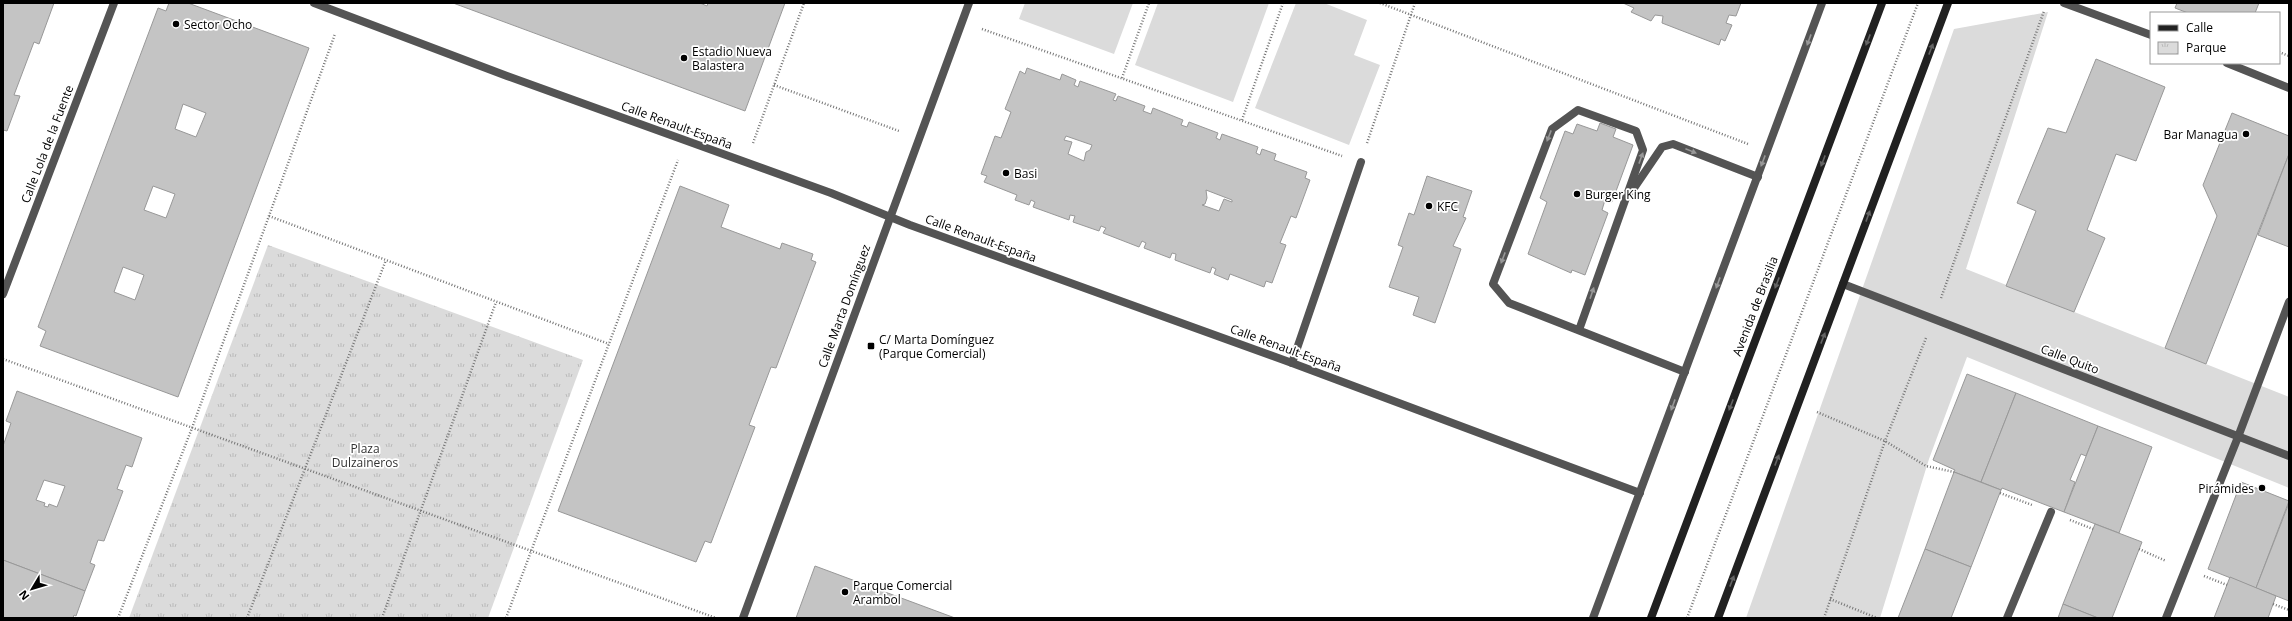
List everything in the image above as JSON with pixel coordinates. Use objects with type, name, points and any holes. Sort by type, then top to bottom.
[{"type":"main road","name":"Avenida de Brasilia","points":[[1651,618],[1882,3]]},
{"type":"main road","points":[[1718,618],[1948,3]]},
{"type":"street","name":"Calle Lola de la Fuente","points":[[3,294],[114,3]]},
{"type":"street","name":"Calle Renault-España","points":[[314,3],[890,217],[1292,363],[1640,493]]},
{"type":"street","name":"Calle Marta Domínguez","points":[[743,618],[969,3]]},
{"type":"street","points":[[1593,618],[1822,3]]},
{"type":"street","points":[[2064,3],[2150,35]]},
{"type":"street","points":[[2229,64],[2289,88]]},
{"type":"street","points":[[1580,330],[1643,150],[1636,131],[1578,110],[1552,129],[1493,284],[1509,303],[1685,372]]},
{"type":"street","points":[[1626,200],[1662,147],[1673,144],[1758,177]]},
{"type":"street","points":[[1292,363],[1361,162]]},
{"type":"street","name":"Calle Quito","points":[[1843,284],[2289,456]]},
{"type":"street","points":[[2166,618],[2238,437],[2289,302]]},
{"type":"street","points":[[2007,618],[2051,512]]},
{"type":"path","points":[[746,163],[804,3]]},
{"type":"path","points":[[1122,78],[1149,3]]},
{"type":"path","points":[[1242,120],[1284,3]]},
{"type":"path","points":[[1380,3],[1767,151]]},
{"type":"path","points":[[962,22],[1361,162],[1415,3]]},
{"type":"path","points":[[1687,618],[1918,3]]},
{"type":"path","points":[[118,618],[192,428],[342,14]]},
{"type":"path","points":[[774,85],[919,139]]},
{"type":"path","points":[[506,618],[686,141]]},
{"type":"path","points":[[268,216],[609,344]]},
{"type":"path","points":[[248,618],[386,260]]},
{"type":"path","points":[[382,618],[496,302]]},
{"type":"path","points":[[3,359],[716,618]]},
{"type":"path","points":[[1798,404],[1885,441],[1926,466],[1954,472]]},
{"type":"path","points":[[1830,599],[1877,618]]},
{"type":"path","points":[[2274,604],[2289,610]]},
{"type":"green space","points":[[1025,3],[1133,3],[1114,54],[1019,19]]},
{"type":"green space","points":[[1158,3],[1269,3],[1233,102],[1135,65]]},
{"type":"green space","points":[[1296,3],[1324,3],[1367,20],[1354,55],[1380,65],[1349,145],[1255,108]]},
{"type":"green space","points":[[2048,12],[1966,269],[2289,397],[2289,488],[1967,357],[1929,459],[1880,618],[1746,618],[1954,29]]},
{"type":"green space","name":"Plaza Dulzaineros","points":[[268,245],[583,360],[488,618],[129,618]]},
{"type":"building","points":[[3,3],[54,3],[39,44],[34,42],[14,95],[20,96],[7,131],[3,130]]},
{"type":"building","points":[[169,3],[188,3],[309,48],[178,397],[40,346],[46,331],[38,327],[158,8],[166,11]],"holes":[[[183,104],[206,113],[196,137],[175,129]],[[153,186],[175,194],[166,218],[144,210]],[[123,267],[144,275],[135,300],[114,292]]]},
{"type":"building","name":"Estadio Nueva Balastera","points":[[453,3],[700,3],[707,6],[708,3],[785,3],[745,111]]},
{"type":"building","points":[[1623,3],[1741,3],[1736,16],[1729,15],[1726,23],[1732,25],[1725,41],[1721,39],[1719,45],[1662,23],[1663,16],[1655,15],[1651,21],[1631,12],[1634,8]]},
{"type":"building","points":[[2177,3],[2259,3],[2255,12],[2185,12],[2175,8]]},
{"type":"building","points":[[2096,59],[2165,87],[2136,161],[2116,154],[2087,230],[2105,238],[2074,312],[2006,286],[2036,211],[2017,203],[2048,128],[2066,133]]},
{"type":"building","points":[[1027,68],[1060,80],[1062,74],[1076,80],[1074,85],[1078,87],[1080,81],[1116,94],[1113,100],[1116,101],[1118,96],[1145,106],[1143,111],[1151,114],[1153,108],[1183,120],[1181,125],[1187,127],[1189,122],[1218,133],[1216,138],[1220,140],[1222,134],[1258,147],[1256,153],[1260,155],[1262,149],[1276,154],[1274,160],[1307,172],[1305,178],[1310,180],[1296,218],[1291,216],[1280,243],[1286,245],[1272,283],[1266,281],[1264,287],[1230,274],[1228,280],[1214,274],[1216,269],[1212,267],[1210,273],[1175,260],[1176,254],[1172,253],[1170,258],[1144,248],[1146,243],[1142,241],[1139,247],[1103,233],[1106,228],[1101,226],[1099,231],[1073,222],[1075,216],[1070,215],[1069,220],[1033,207],[1035,202],[1031,200],[1029,205],[1015,200],[1017,195],[984,182],[987,176],[981,174],[995,136],[1001,138],[1011,112],[1005,109],[1020,71],[1025,74]],"holes":[[[1066,136],[1092,145],[1090,150],[1086,152],[1084,161],[1068,154],[1072,142],[1064,140]],[[1206,190],[1232,200],[1232,202],[1224,199],[1219,211],[1202,205],[1205,204],[1207,198]]]},
{"type":"building","points":[[2232,113],[2289,136],[2289,154],[2206,364],[2165,348],[2217,216],[2203,185]]},
{"type":"building","points":[[1600,123],[1616,129],[1613,137],[1633,145],[1612,202],[1605,200],[1602,210],[1608,213],[1585,275],[1572,270],[1571,273],[1528,254],[1547,202],[1540,198],[1565,131],[1573,134],[1577,124],[1597,131]]},
{"type":"building","points":[[2289,154],[2289,247],[2258,235]]},
{"type":"building","points":[[1427,176],[1472,191],[1463,217],[1466,218],[1453,246],[1461,249],[1435,323],[1413,315],[1419,297],[1389,287],[1403,247],[1398,245],[1409,213],[1414,215]]},
{"type":"building","points":[[680,186],[729,205],[721,227],[780,249],[782,243],[813,254],[811,260],[816,262],[776,368],[771,367],[749,425],[755,427],[711,543],[705,541],[696,562],[558,511]]},
{"type":"building","points":[[1967,374],[2016,393],[1981,482],[1954,472],[1955,470],[1933,460]]},
{"type":"building","points":[[17,391],[142,438],[132,467],[126,465],[117,489],[123,491],[104,541],[98,540],[90,563],[95,565],[85,591],[3,560],[3,446],[11,423],[6,421]],"holes":[[[44,480],[65,486],[57,507],[49,504],[48,507],[44,506],[45,503],[36,500]]]},
{"type":"building","points":[[2016,393],[2098,426],[2086,456],[2081,454],[2070,480],[2075,482],[2064,512],[2002,488],[2001,490],[1981,482]]},
{"type":"building","points":[[2098,426],[2152,447],[2119,533],[2064,512]]},
{"type":"building","points":[[1954,472],[2001,490],[1971,567],[1925,549]]},
{"type":"building","points":[[2241,482],[2289,501],[2256,588],[2208,569]]},
{"type":"building","points":[[2289,503],[2289,601],[2256,588]]},
{"type":"building","points":[[2095,524],[2142,542],[2112,618],[2098,618],[2063,604]]},
{"type":"building","points":[[1925,549],[1971,567],[1951,618],[1898,618]]},
{"type":"building","points":[[3,560],[85,591],[76,616],[74,615],[73,618],[3,618]]},
{"type":"building","name":"Parque Comercial Arambol","points":[[815,566],[955,618],[796,618]]},
{"type":"building","points":[[2230,577],[2276,596],[2268,618],[2214,618]]},
{"type":"building","points":[[2063,604],[2098,618],[2058,618]]},
{"type":"place","name":"Sector Ocho","points":[[176,24]]},
{"type":"place","name":"Estadio Nueva Balastera","points":[[684,58]]},
{"type":"place","name":"Bar Managua","points":[[2246,134]]},
{"type":"place","name":"Basi","points":[[1006,173]]},
{"type":"place","name":"Burger King","points":[[1577,194]]},
{"type":"place","name":"KFC","points":[[1429,206]]},
{"type":"place","name":"C/ Marta Domínguez (Parque Comercial)","points":[[871,346]]},
{"type":"place","name":"Pirámides","points":[[2262,488]]},
{"type":"place","name":"Parque Comercial Arambol","points":[[845,592]]}]
